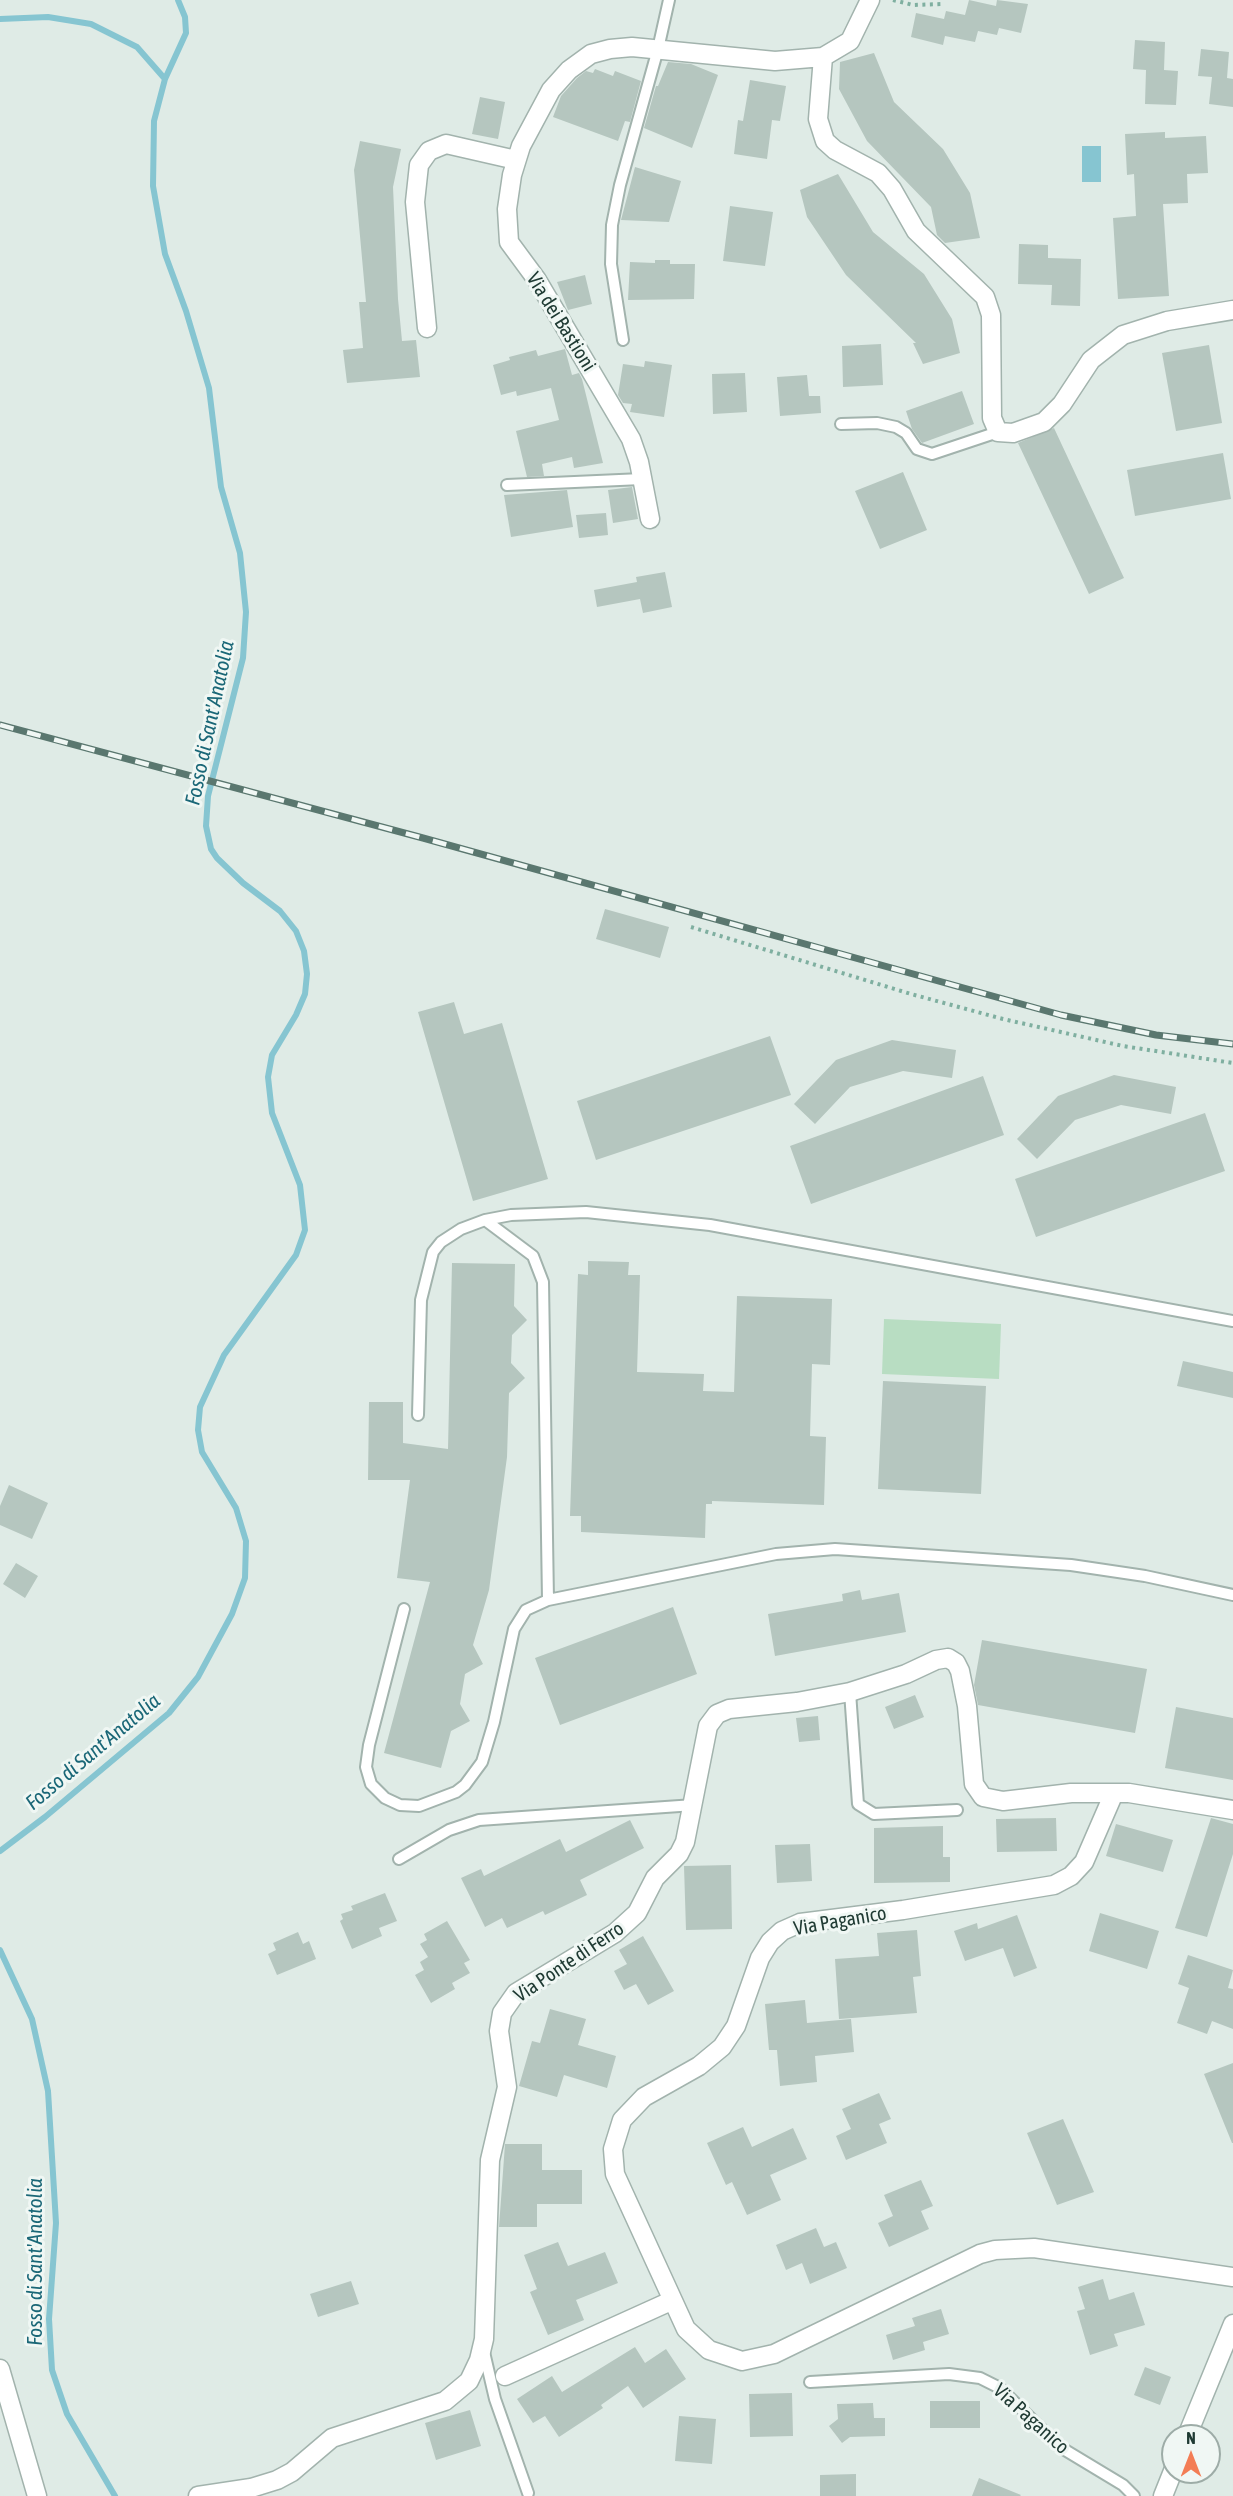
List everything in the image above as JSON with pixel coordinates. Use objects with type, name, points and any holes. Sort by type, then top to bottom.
[{"type":"street","name":"Via dei Bastioni","points":[[650,519],[639,462],[628,434],[537,280],[512,248],[506,220],[516,160],[546,98],[563,76],[591,54],[617,48],[658,49],[775,61],[824,57],[849,41],[870,0]]},
{"type":"street","points":[[824,57],[818,119],[825,141],[835,150],[864,163],[883,178],[916,231],[937,253],[976,285],[985,297],[992,315],[992,417],[998,432],[1013,433],[1044,422],[1062,404],[1091,360],[1123,335],[1167,321],[1233,310]]},
{"type":"street","points":[[428,328],[416,202],[419,165],[429,151],[446,144],[516,160]]},
{"type":"street","name":"Via Ponte di Ferro","points":[[198,2496],[270,2483],[285,2476],[332,2438],[445,2401],[469,2381],[483,2349],[490,2160],[507,2087],[500,2046],[502,2013],[516,1993],[615,1933],[634,1917],[655,1878],[682,1848],[694,1805],[708,1726],[717,1714],[729,1709],[797,1702],[850,1692],[906,1674],[936,1660],[948,1658],[956,1663],[960,1671],[967,1706],[974,1784],[983,1797],[1003,1801],[1071,1793],[1114,1793],[1163,1797],[1233,1810]]},
{"type":"street","name":"Via Paganico","points":[[1114,1793],[1084,1862],[1071,1876],[1054,1885],[903,1910],[800,1923],[782,1931],[770,1942],[758,1962],[736,2026],[722,2047],[699,2066],[638,2101],[622,2120],[615,2138],[613,2161],[619,2186],[686,2329],[698,2342],[722,2356],[742,2361],[761,2359],[779,2352],[980,2254],[995,2250],[1034,2248],[1233,2277]]},
{"type":"street","points":[[505,2376],[671,2301]]},
{"type":"street","points":[[1192,2424],[1233,2324]]},
{"type":"street","points":[[0,2369],[37,2496]]},
{"type":"lane","points":[[623,339],[611,264],[612,225],[620,185],[658,49],[669,0]]},
{"type":"lane","points":[[841,424],[890,425],[906,433],[921,452],[932,454],[998,432]]},
{"type":"lane","points":[[507,485],[642,479]]},
{"type":"lane","points":[[418,1415],[420,1315],[429,1263],[441,1242],[449,1235],[485,1220],[536,1212],[570,1212],[710,1226],[1233,1321]]},
{"type":"lane","points":[[485,1220],[533,1256],[543,1281],[548,1600]]},
{"type":"lane","points":[[404,1609],[369,1745],[366,1767],[371,1784],[384,1798],[400,1805],[419,1806],[456,1792],[465,1785],[482,1762],[494,1722],[514,1629],[525,1610],[548,1600],[776,1554],[835,1549],[1063,1564],[1145,1576],[1233,1595]]},
{"type":"lane","points":[[850,1692],[858,1804],[874,1814],[957,1810]]},
{"type":"lane","points":[[399,1859],[449,1830],[479,1820],[694,1805]]},
{"type":"lane","name":"Via Ponte di Ferro","points":[[483,2349],[495,2399],[528,2493]]},
{"type":"lane","name":"Via Paganico","points":[[810,2382],[950,2374],[980,2378],[1000,2388],[1060,2447],[1116,2481],[1134,2496]]},
{"type":"path","points":[[893,0],[913,5],[943,4]]},
{"type":"path","points":[[691,927],[993,1017],[1123,1046],[1233,1063]]},
{"type":"green space","points":[[884,1319],[1001,1324],[999,1379],[882,1374]]},
{"type":"water","points":[[1082,146],[1101,146],[1101,182],[1082,182]]},
{"type":"building","points":[[969,0],[996,6],[997,0],[1028,4],[1021,33],[999,28],[997,35],[978,31],[975,42],[945,36],[943,45],[911,37],[916,13],[944,19],[946,11],[965,15]]},
{"type":"building","points":[[1135,40],[1165,42],[1164,70],[1178,71],[1176,105],[1145,104],[1146,70],[1133,69]]},
{"type":"building","points":[[1201,49],[1229,52],[1227,78],[1233,79],[1233,107],[1209,104],[1212,77],[1198,76]]},
{"type":"building","points":[[874,53],[894,102],[943,149],[970,193],[980,238],[945,243],[937,235],[931,207],[867,141],[839,89],[840,62]]},
{"type":"building","points":[[668,62],[691,64],[718,75],[692,148],[644,128],[656,86]]},
{"type":"building","points":[[595,69],[613,76],[615,71],[641,81],[630,122],[625,121],[618,141],[553,117],[561,96],[577,78],[586,71],[593,73]]},
{"type":"building","points":[[750,80],[786,86],[780,121],[772,120],[767,159],[734,154],[738,120],[743,121]]},
{"type":"building","points":[[480,97],[505,102],[498,139],[472,134]]},
{"type":"building","points":[[1165,132],[1165,138],[1206,136],[1208,173],[1187,174],[1188,203],[1163,204],[1169,296],[1118,299],[1113,218],[1136,216],[1134,174],[1127,175],[1125,134]]},
{"type":"building","points":[[360,141],[401,149],[393,187],[398,299],[402,341],[416,340],[420,377],[347,383],[343,350],[363,348],[359,302],[366,302],[354,170]]},
{"type":"building","points":[[635,167],[681,181],[669,222],[621,220]]},
{"type":"building","points":[[838,174],[873,232],[924,274],[952,319],[960,353],[923,364],[913,343],[916,343],[846,275],[807,217],[800,190]]},
{"type":"building","points":[[730,206],[773,212],[765,266],[723,261]]},
{"type":"building","points":[[1019,244],[1048,245],[1048,258],[1081,259],[1080,306],[1051,305],[1052,285],[1018,284]]},
{"type":"building","points":[[655,260],[670,260],[670,264],[695,264],[694,299],[628,300],[630,262],[655,263]]},
{"type":"building","points":[[585,275],[592,304],[568,310],[557,282]]},
{"type":"building","points":[[881,344],[883,385],[843,387],[842,346]]},
{"type":"building","points":[[1209,345],[1222,423],[1176,431],[1162,353]]},
{"type":"building","points":[[565,349],[572,375],[579,373],[582,379],[603,463],[574,468],[572,457],[542,464],[544,476],[527,477],[516,431],[559,420],[551,388],[517,396],[516,391],[501,395],[493,365],[510,360],[509,357],[536,350],[538,356]]},
{"type":"building","points":[[645,361],[672,365],[664,417],[630,412],[632,404],[623,403],[618,395],[623,364],[644,367]]},
{"type":"building","points":[[745,373],[747,412],[713,414],[712,374]]},
{"type":"building","points":[[807,375],[809,396],[820,396],[821,413],[780,416],[777,377]]},
{"type":"building","points":[[962,391],[974,424],[922,443],[912,429],[906,411]]},
{"type":"building","points":[[1054,428],[1124,578],[1089,594],[1018,443]]},
{"type":"building","points":[[1223,453],[1231,499],[1135,516],[1127,470]]},
{"type":"building","points":[[903,472],[927,530],[880,549],[855,491]]},
{"type":"building","points":[[632,487],[638,519],[613,523],[608,490]]},
{"type":"building","points":[[567,490],[573,527],[511,537],[504,495]]},
{"type":"building","points":[[606,513],[608,535],[579,538],[576,515]]},
{"type":"building","points":[[665,572],[672,607],[643,613],[640,599],[597,607],[594,590],[637,582],[636,577]]},
{"type":"building","points":[[605,909],[669,927],[660,958],[596,939]]},
{"type":"building","points":[[454,1002],[464,1034],[502,1023],[548,1179],[473,1201],[418,1012]]},
{"type":"building","points":[[770,1036],[791,1095],[596,1160],[577,1101]]},
{"type":"building","points":[[892,1040],[956,1050],[952,1078],[903,1071],[850,1087],[815,1124],[794,1104],[836,1060]]},
{"type":"building","points":[[1114,1075],[1176,1087],[1171,1114],[1121,1105],[1075,1120],[1037,1159],[1017,1139],[1058,1096]]},
{"type":"building","points":[[983,1076],[1004,1135],[811,1204],[790,1146]]},
{"type":"building","points":[[1205,1113],[1225,1171],[1036,1237],[1015,1179]]},
{"type":"building","points":[[588,1261],[629,1262],[628,1275],[640,1275],[637,1372],[704,1374],[703,1391],[734,1392],[737,1296],[832,1299],[830,1365],[812,1364],[810,1436],[826,1437],[824,1505],[712,1501],[712,1504],[706,1504],[705,1538],[581,1532],[581,1516],[570,1516],[578,1274],[588,1275]]},
{"type":"building","points":[[452,1263],[515,1264],[514,1306],[527,1320],[512,1335],[511,1363],[525,1378],[509,1393],[507,1457],[489,1590],[473,1645],[483,1664],[465,1674],[460,1704],[470,1721],[451,1731],[441,1768],[384,1753],[430,1582],[397,1578],[410,1480],[368,1480],[369,1402],[403,1402],[403,1443],[448,1449]]},
{"type":"building","points":[[1183,1361],[1233,1372],[1233,1398],[1177,1386]]},
{"type":"building","points":[[883,1381],[986,1386],[981,1494],[878,1489]]},
{"type":"building","points":[[9,1485],[48,1503],[32,1539],[0,1525],[0,1506]]},
{"type":"building","points":[[16,1563],[38,1576],[25,1598],[3,1584]]},
{"type":"building","points":[[860,1590],[862,1600],[899,1593],[906,1632],[775,1656],[768,1614],[843,1601],[842,1594]]},
{"type":"building","points":[[673,1607],[697,1674],[560,1725],[535,1658]]},
{"type":"building","points":[[982,1640],[1147,1669],[1135,1733],[978,1705],[974,1685]]},
{"type":"building","points":[[915,1695],[924,1717],[894,1729],[885,1707]]},
{"type":"building","points":[[1176,1707],[1233,1718],[1233,1780],[1165,1768]]},
{"type":"building","points":[[818,1716],[820,1740],[799,1742],[796,1718]]},
{"type":"building","points":[[1056,1818],[1057,1851],[997,1852],[996,1819]]},
{"type":"building","points":[[1211,1818],[1233,1824],[1233,1854],[1207,1937],[1175,1928]]},
{"type":"building","points":[[630,1820],[644,1848],[580,1880],[587,1895],[545,1915],[543,1911],[507,1928],[502,1918],[485,1927],[461,1878],[481,1869],[484,1876],[560,1839],[566,1852]]},
{"type":"building","points":[[1116,1824],[1173,1840],[1163,1872],[1106,1856]]},
{"type":"building","points":[[943,1826],[943,1857],[950,1857],[950,1882],[874,1883],[874,1828]]},
{"type":"building","points":[[810,1844],[812,1881],[777,1883],[775,1845]]},
{"type":"building","points":[[731,1865],[732,1929],[686,1930],[684,1866]]},
{"type":"building","points":[[385,1893],[397,1921],[379,1928],[382,1936],[352,1949],[340,1921],[343,1919],[341,1914],[353,1910],[351,1906]]},
{"type":"building","points":[[1100,1913],[1159,1931],[1147,1969],[1089,1951]]},
{"type":"building","points":[[1017,1915],[1037,1968],[1014,1977],[1003,1948],[965,1961],[954,1931],[977,1923],[978,1929]]},
{"type":"building","points":[[447,1921],[470,1960],[464,1963],[470,1973],[452,1983],[455,1989],[431,2003],[415,1975],[424,1970],[420,1962],[428,1957],[420,1944],[427,1940],[424,1934]]},
{"type":"building","points":[[917,1930],[921,1976],[913,1977],[917,2013],[839,2019],[835,1959],[879,1956],[877,1933]]},
{"type":"building","points":[[298,1932],[303,1944],[309,1941],[316,1959],[277,1975],[268,1954],[276,1950],[273,1943]]},
{"type":"building","points":[[643,1936],[674,1991],[648,2005],[636,1984],[624,1990],[614,1971],[627,1964],[619,1950]]},
{"type":"building","points":[[1188,1955],[1233,1970],[1228,1988],[1233,1989],[1233,2029],[1212,2021],[1207,2034],[1177,2023],[1189,1988],[1178,1984]]},
{"type":"building","points":[[805,2000],[807,2023],[851,2019],[854,2052],[815,2056],[817,2082],[780,2086],[777,2050],[769,2050],[765,2004]]},
{"type":"building","points":[[550,2009],[586,2019],[578,2045],[616,2056],[607,2088],[564,2075],[557,2097],[519,2086],[532,2041],[540,2043]]},
{"type":"building","points":[[1233,2063],[1233,2143],[1232,2143],[1204,2074]]},
{"type":"building","points":[[879,2093],[891,2119],[879,2124],[887,2143],[846,2160],[836,2136],[851,2129],[842,2109]]},
{"type":"building","points":[[1063,2119],[1094,2192],[1057,2205],[1027,2133]]},
{"type":"building","points":[[743,2127],[752,2147],[793,2128],[807,2159],[770,2175],[781,2200],[747,2215],[732,2182],[726,2185],[707,2143]]},
{"type":"building","points":[[505,2144],[542,2144],[542,2170],[582,2170],[582,2204],[537,2204],[537,2227],[499,2227]]},
{"type":"building","points":[[921,2180],[933,2206],[921,2211],[929,2229],[889,2247],[878,2223],[893,2216],[884,2195]]},
{"type":"building","points":[[816,2228],[824,2247],[836,2242],[847,2268],[810,2284],[802,2263],[786,2270],[776,2245]]},
{"type":"building","points":[[558,2242],[568,2266],[605,2252],[618,2283],[576,2300],[584,2320],[548,2335],[530,2292],[537,2289],[524,2255]]},
{"type":"building","points":[[1103,2279],[1109,2300],[1134,2292],[1145,2325],[1114,2334],[1118,2346],[1090,2355],[1077,2311],[1085,2309],[1078,2287]]},
{"type":"building","points":[[351,2281],[359,2304],[318,2317],[310,2294]]},
{"type":"building","points":[[941,2309],[949,2334],[923,2342],[925,2350],[893,2360],[886,2335],[915,2326],[912,2318]]},
{"type":"building","points":[[635,2347],[645,2363],[666,2349],[686,2379],[643,2408],[628,2386],[601,2405],[603,2408],[559,2437],[545,2416],[533,2423],[517,2399],[552,2376],[562,2392]]},
{"type":"building","points":[[1145,2367],[1171,2377],[1160,2405],[1134,2395]]},
{"type":"building","points":[[792,2393],[793,2436],[750,2437],[749,2394]]},
{"type":"building","points":[[930,2401],[980,2401],[980,2428],[930,2428]]},
{"type":"building","points":[[873,2403],[874,2418],[885,2418],[885,2436],[850,2437],[842,2443],[829,2426],[838,2419],[837,2404]]},
{"type":"building","points":[[470,2410],[481,2446],[436,2460],[425,2423]]},
{"type":"building","points":[[679,2416],[716,2419],[712,2464],[675,2461]]},
{"type":"building","points":[[856,2474],[856,2496],[820,2496],[820,2475]]},
{"type":"building","points":[[979,2478],[1021,2495],[972,2496]]},
{"type":"waterway","name":"Fosso di Sant'Anatolia","points":[[0,1851],[45,1817],[169,1713],[198,1677],[232,1614],[245,1578],[246,1541],[236,1508],[202,1452],[198,1430],[200,1407],[224,1355],[296,1255],[305,1230],[300,1185],[272,1113],[268,1077],[272,1055],[296,1015],[305,994],[307,974],[304,951],[296,931],[280,911],[243,883],[217,858],[211,849],[206,826],[208,796],[243,658],[246,612],[240,553],[221,487],[209,388],[186,311],[165,254],[153,186],[154,121],[165,79],[186,33],[185,17],[178,0]]},
{"type":"waterway","points":[[0,19],[48,17],[91,24],[137,47],[165,79]]},
{"type":"waterway","name":"Fosso di Sant'Anatolia","points":[[0,1950],[32,2019],[48,2091],[56,2223],[49,2319],[52,2370],[67,2414],[115,2496]]},
{"type":"railway","points":[[0,725],[423,838],[1061,1015],[1156,1035],[1233,1044]]}]
